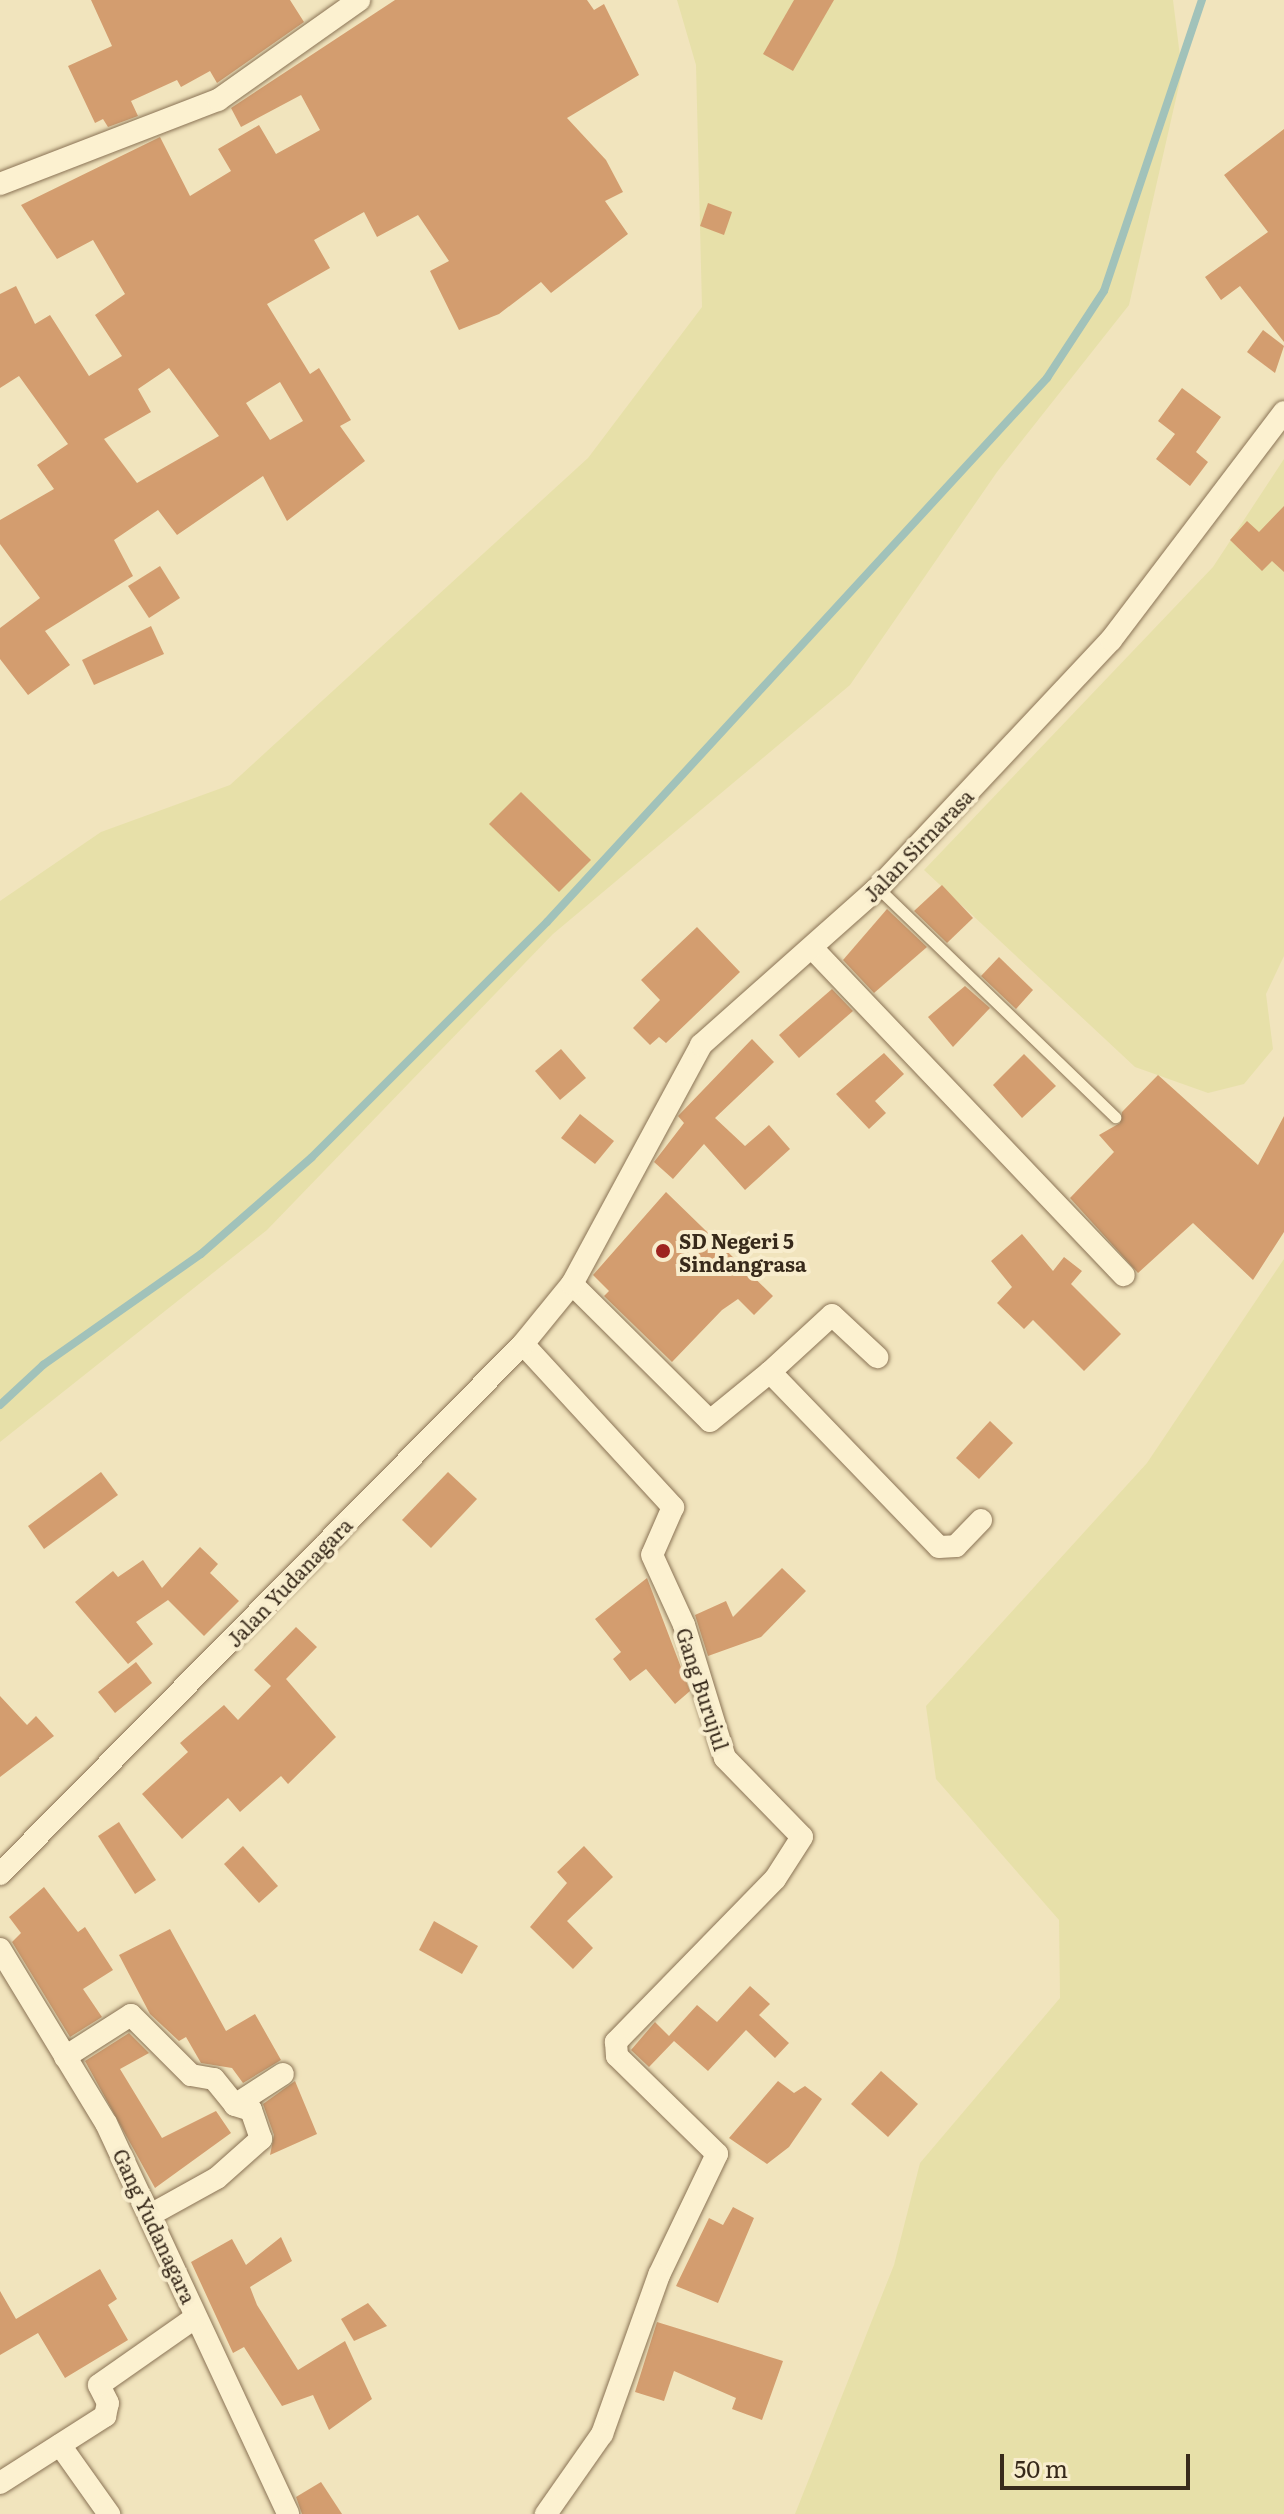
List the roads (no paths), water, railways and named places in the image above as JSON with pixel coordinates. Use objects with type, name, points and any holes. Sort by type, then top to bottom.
[{"type":"street","points":[[0,184],[218,100],[359,0]]},
{"type":"street","name":"Jalan Sirnarasa","points":[[572,1284],[701,1045],[814,950],[878,888],[1111,640],[1284,412]]},
{"type":"street","points":[[814,950],[1124,1275]]},
{"type":"street","points":[[572,1284],[712,1422],[832,1315],[877,1357]]},
{"type":"street","name":"Jalan Yudanagara","points":[[0,1874],[523,1344],[572,1284]]},
{"type":"street","name":"Gang Burujul","points":[[523,1344],[673,1507],[652,1555],[684,1625],[725,1758],[802,1837],[775,1879],[614,2049],[717,2154],[659,2275],[602,2434],[546,2514]]},
{"type":"street","points":[[770,1372],[939,1547],[956,1546],[981,1520]]},
{"type":"street","name":"Gang Yudanagara","points":[[0,1949],[65,2057],[152,2214],[196,2317],[288,2514]]},
{"type":"street","points":[[65,2057],[131,2015],[191,2075],[214,2079],[235,2105],[251,2110],[261,2139],[217,2178],[152,2214]]},
{"type":"street","points":[[235,2105],[283,2074]]},
{"type":"street","points":[[0,2483],[105,2416],[108,2403],[99,2385],[196,2317]]},
{"type":"street","points":[[60,2445],[109,2514]]},
{"type":"lane","points":[[878,888],[1115,1117]]},
{"type":"waterway","points":[[0,1405],[43,1365],[201,1254],[312,1157],[547,922],[1047,378],[1104,291],[1202,0]]},
{"type":"place","name":"SD Negeri 5 Sindangrasa","points":[[663,1251]]}]
